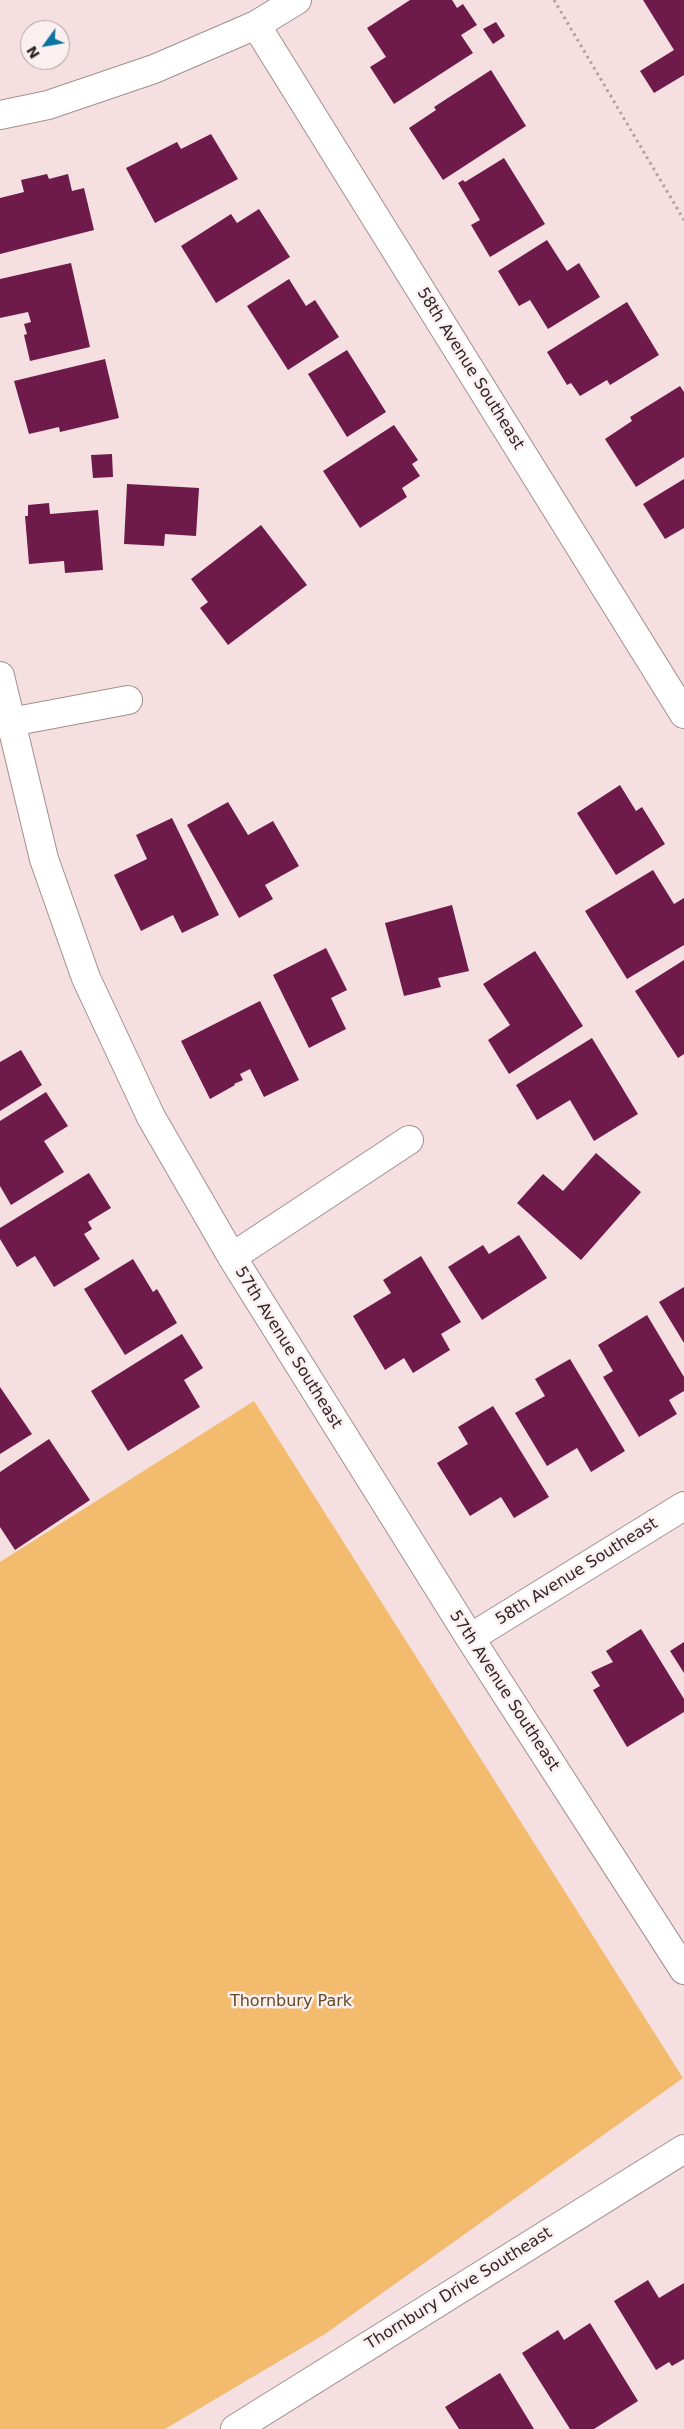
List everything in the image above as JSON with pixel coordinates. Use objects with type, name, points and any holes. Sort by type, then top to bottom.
[{"type":"street","points":[[0,115],[48,105],[154,69],[256,25],[297,0]]},
{"type":"street","name":"58th Avenue Southeast","points":[[256,25],[684,714]]},
{"type":"street","name":"57th Avenue Southeast","points":[[0,676],[6,723],[44,859],[86,978],[151,1117],[232,1257],[470,1638],[684,1970]]},
{"type":"street","points":[[6,723],[128,700]]},
{"type":"street","points":[[232,1257],[409,1140]]},
{"type":"street","name":"58th Avenue Southeast","points":[[470,1638],[684,1506]]},
{"type":"street","name":"Thornbury Drive Southeast","points":[[235,2429],[684,2149]]},
{"type":"path","points":[[554,0],[684,220]]},
{"type":"green space","name":"Thornbury Park","points":[[254,1401],[683,2078],[325,2334],[165,2429],[0,2429],[0,1562]]},
{"type":"building","points":[[410,0],[452,0],[457,8],[463,4],[477,25],[461,35],[473,53],[394,104],[370,67],[386,57],[367,28]]},
{"type":"building","points":[[643,0],[684,0],[684,75],[654,93],[640,71],[674,50]]},
{"type":"building","points":[[496,22],[505,36],[493,44],[483,29]]},
{"type":"building","points":[[491,70],[526,126],[443,180],[409,128],[436,110],[434,107]]},
{"type":"building","points":[[211,134],[238,179],[155,223],[126,168],[177,142],[181,149]]},
{"type":"building","points":[[504,158],[545,224],[490,257],[471,225],[480,220],[458,183],[463,180],[465,182]]},
{"type":"building","points":[[47,174],[49,179],[68,174],[72,191],[84,188],[94,230],[0,254],[0,198],[24,192],[21,180]]},
{"type":"building","points":[[259,209],[290,257],[216,303],[181,246],[231,214],[237,223]]},
{"type":"building","points":[[547,240],[567,271],[579,263],[600,297],[548,329],[530,300],[519,306],[498,271]]},
{"type":"building","points":[[71,263],[90,347],[30,361],[24,335],[27,334],[24,324],[31,322],[28,312],[0,318],[0,279]]},
{"type":"building","points":[[289,279],[306,306],[315,300],[339,337],[288,370],[247,306]]},
{"type":"building","points":[[627,302],[659,355],[610,385],[607,380],[580,396],[571,383],[567,385],[547,352]]},
{"type":"building","points":[[347,350],[386,412],[347,437],[308,374]]},
{"type":"building","points":[[105,359],[119,418],[60,432],[59,427],[29,434],[14,381]]},
{"type":"building","points":[[680,386],[684,392],[684,457],[636,487],[605,439],[632,421],[630,417]]},
{"type":"building","points":[[394,425],[418,460],[412,464],[420,476],[402,488],[407,497],[360,528],[323,471]]},
{"type":"building","points":[[112,454],[113,477],[93,478],[91,455]]},
{"type":"building","points":[[684,479],[684,528],[665,539],[643,504]]},
{"type":"building","points":[[127,484],[199,488],[196,536],[165,534],[164,546],[124,544]]},
{"type":"building","points":[[49,503],[50,514],[98,510],[103,570],[65,573],[64,561],[29,564],[25,516],[28,516],[28,505]]},
{"type":"building","points":[[261,525],[307,585],[228,645],[200,608],[208,602],[191,579]]},
{"type":"building","points":[[620,785],[636,811],[642,807],[665,844],[616,875],[577,813]]},
{"type":"building","points":[[228,802],[248,835],[273,821],[299,866],[265,885],[273,899],[239,918],[187,825]]},
{"type":"building","points":[[172,818],[219,915],[182,933],[173,915],[141,931],[114,875],[147,859],[136,835]]},
{"type":"building","points":[[653,870],[674,904],[684,898],[684,945],[627,979],[585,911]]},
{"type":"building","points":[[452,905],[469,971],[438,978],[441,987],[404,996],[385,923]]},
{"type":"building","points":[[326,948],[347,990],[331,998],[346,1029],[309,1048],[273,975]]},
{"type":"building","points":[[535,951],[583,1026],[509,1074],[488,1040],[510,1025],[483,984]]},
{"type":"building","points":[[684,960],[684,1054],[678,1058],[635,991]]},
{"type":"building","points":[[260,1001],[299,1080],[264,1097],[250,1069],[240,1074],[243,1080],[210,1099],[181,1041]]},
{"type":"building","points":[[592,1038],[638,1114],[594,1141],[570,1100],[537,1120],[516,1085]]},
{"type":"building","points":[[21,1050],[42,1085],[0,1111],[0,1062]]},
{"type":"building","points":[[46,1092],[68,1126],[44,1141],[64,1172],[11,1205],[0,1186],[0,1121]]},
{"type":"building","points":[[596,1153],[641,1192],[581,1260],[517,1203],[543,1174],[563,1191]]},
{"type":"building","points":[[89,1173],[111,1208],[88,1222],[92,1229],[84,1234],[100,1259],[54,1287],[35,1256],[17,1267],[0,1239],[0,1228]]},
{"type":"building","points":[[519,1235],[547,1278],[482,1320],[448,1267],[483,1245],[489,1254]]},
{"type":"building","points":[[421,1256],[461,1322],[441,1334],[450,1350],[413,1373],[404,1358],[385,1370],[353,1316],[391,1293],[383,1280]]},
{"type":"building","points":[[133,1259],[153,1292],[157,1289],[177,1323],[125,1355],[84,1289]]},
{"type":"building","points":[[684,1287],[684,1343],[659,1302]]},
{"type":"building","points":[[647,1315],[684,1377],[684,1391],[669,1400],[677,1414],[639,1437],[603,1377],[613,1371],[598,1345]]},
{"type":"building","points":[[182,1334],[203,1368],[184,1380],[200,1407],[128,1451],[91,1391]]},
{"type":"building","points":[[570,1359],[625,1451],[591,1472],[577,1448],[547,1466],[515,1413],[545,1396],[535,1379]]},
{"type":"building","points":[[0,1387],[32,1434],[0,1454]]},
{"type":"building","points":[[493,1406],[549,1497],[514,1518],[501,1497],[470,1516],[437,1463],[468,1444],[458,1427]]},
{"type":"building","points":[[49,1439],[90,1500],[15,1550],[0,1527],[0,1472]]},
{"type":"building","points":[[641,1629],[684,1699],[684,1712],[627,1747],[593,1690],[600,1686],[591,1672],[613,1662],[606,1651]]},
{"type":"building","points":[[684,1642],[684,1673],[670,1651]]},
{"type":"building","points":[[648,2280],[659,2298],[684,2283],[684,2359],[672,2366],[669,2362],[656,2370],[614,2301]]},
{"type":"building","points":[[590,2323],[638,2401],[594,2429],[570,2429],[522,2353],[558,2330],[564,2340]]},
{"type":"building","points":[[500,2373],[534,2429],[459,2429],[445,2407]]}]
